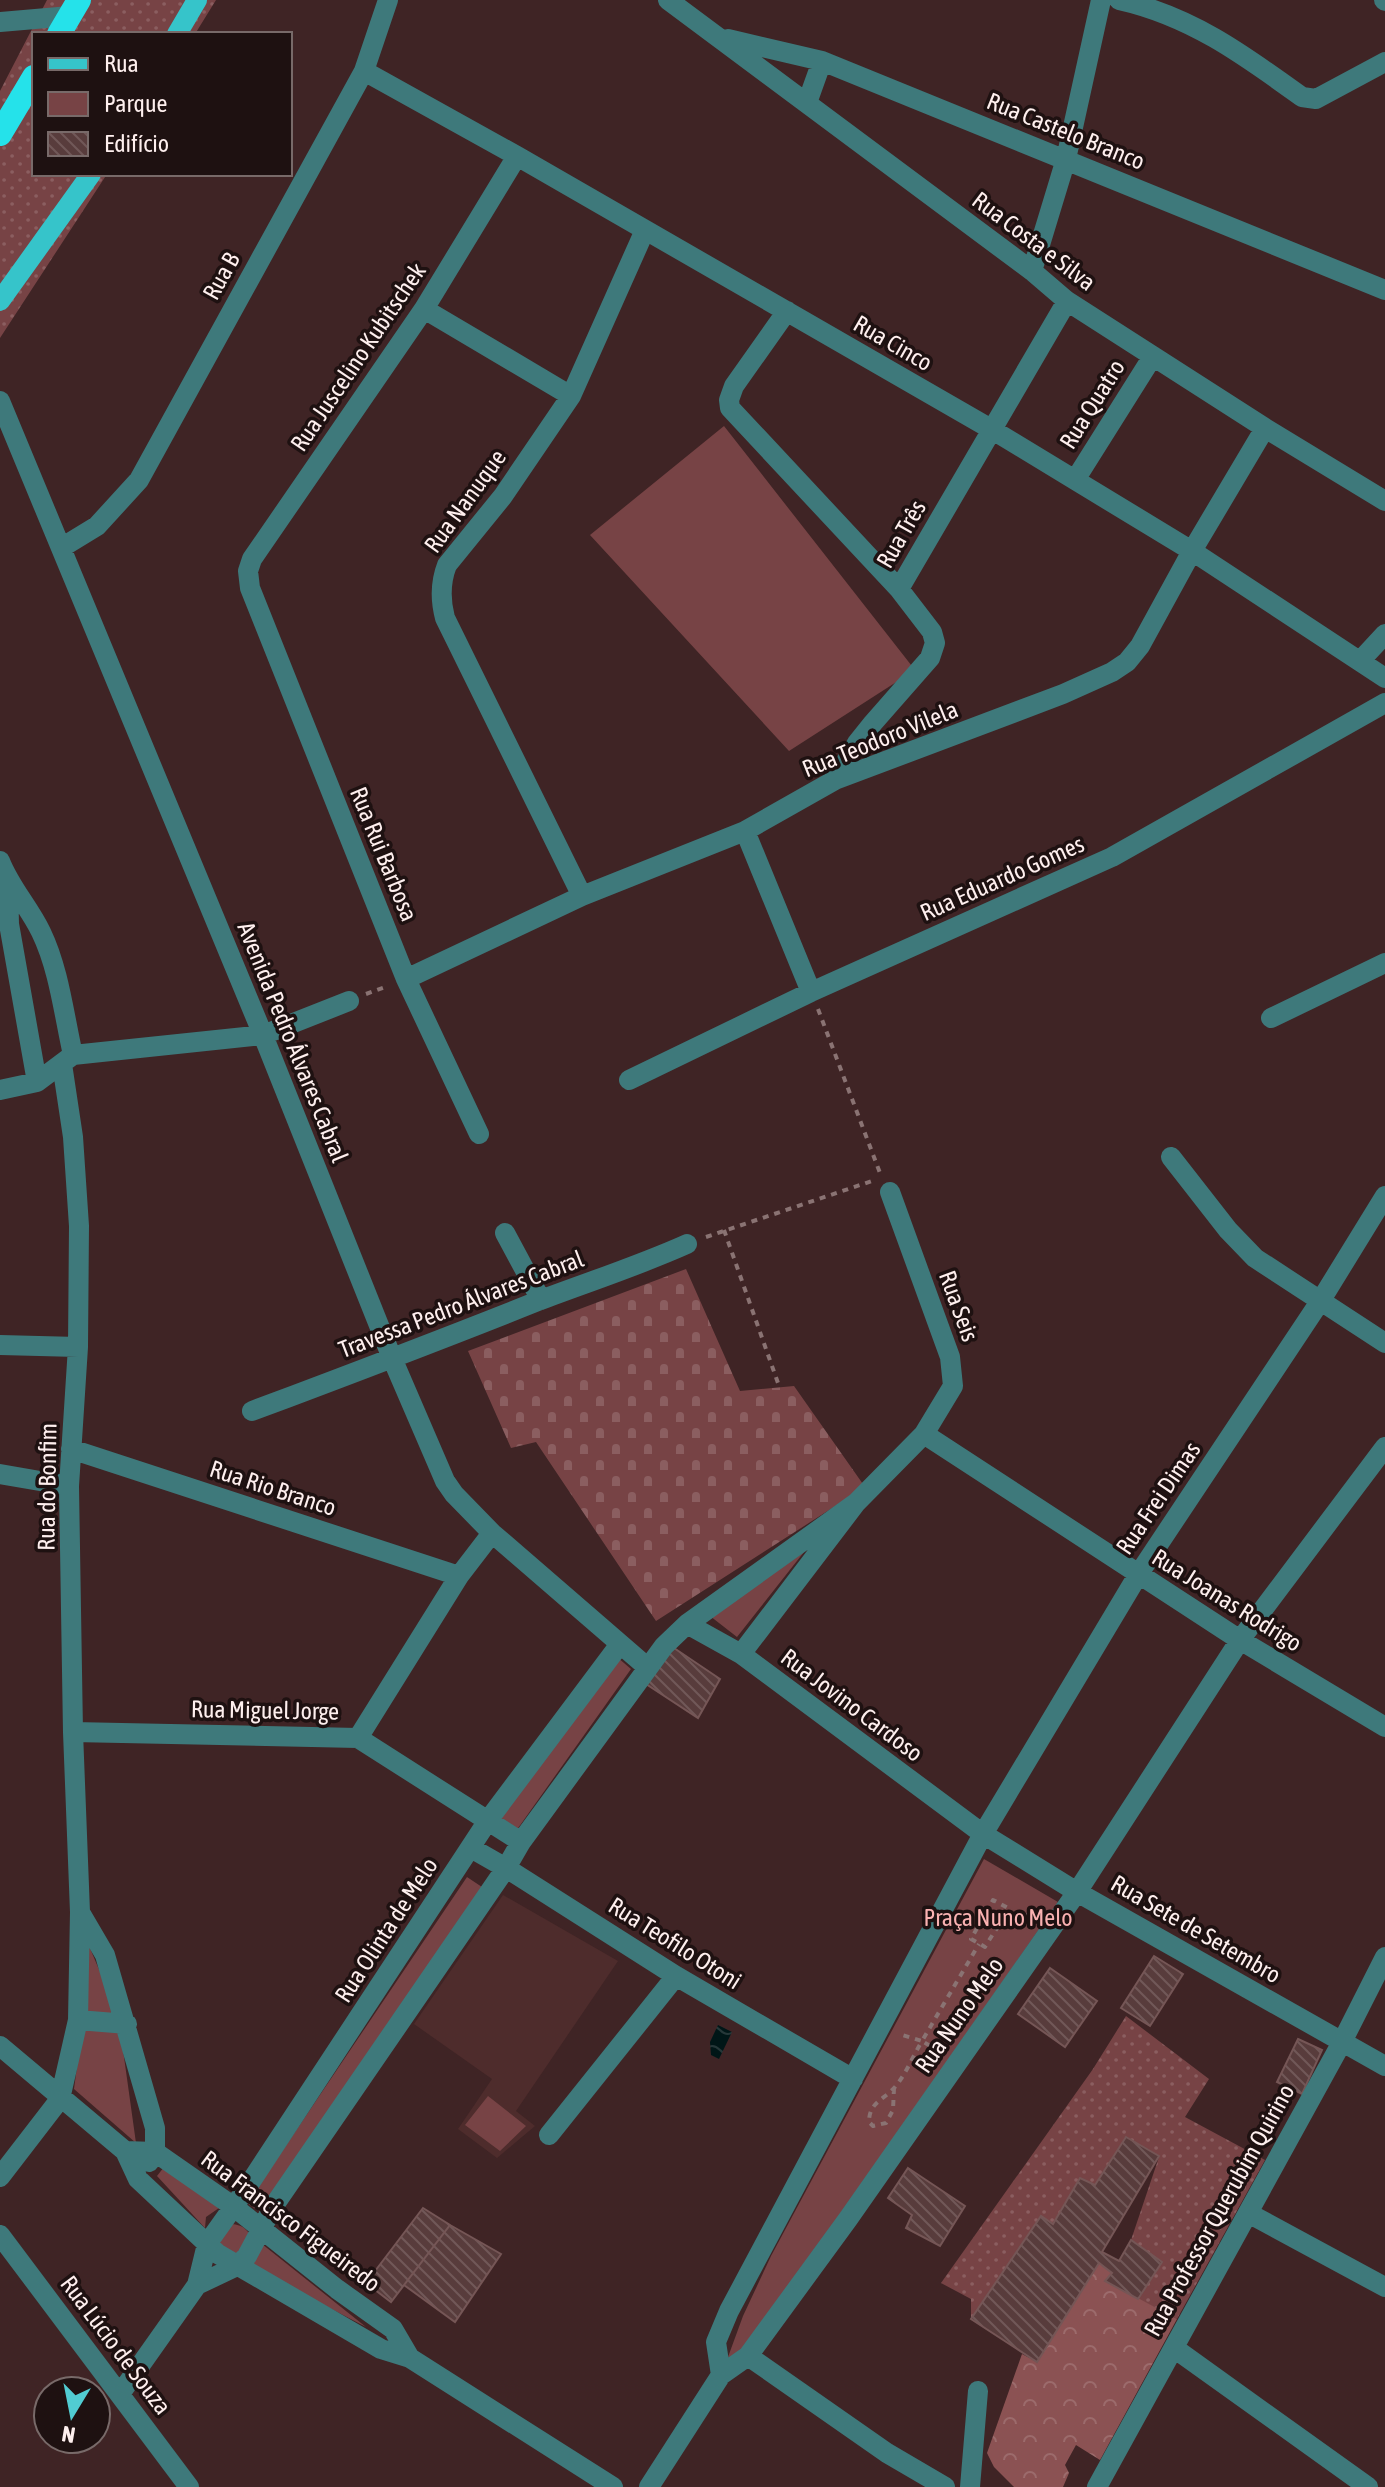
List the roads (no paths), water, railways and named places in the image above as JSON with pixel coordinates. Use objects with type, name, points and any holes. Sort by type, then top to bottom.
[{"type":"highway","points":[[0,134],[32,80]]},
{"type":"main road","points":[[178,32],[197,0]]},
{"type":"main road","points":[[0,301],[90,176]]},
{"type":"street","name":"Rua B","points":[[61,548],[97,526],[139,480],[364,71],[388,0]]},
{"type":"street","name":"Rua Costa e Silva","points":[[668,0],[1032,271],[1067,301],[1385,501]]},
{"type":"street","points":[[1032,271],[1066,159],[1101,0]]},
{"type":"street","points":[[1119,0],[1171,15],[1230,46],[1302,97],[1316,99],[1385,62]]},
{"type":"street","points":[[0,22],[69,17]]},
{"type":"street","name":"Rua Castelo Branco","points":[[721,38],[822,61],[1385,290]]},
{"type":"street","points":[[807,103],[822,61]]},
{"type":"street","name":"Rua Cinco","points":[[364,71],[991,429],[1192,551],[1385,678]]},
{"type":"street","name":"Rua Juscelino Kubitschek","points":[[250,588],[248,571],[252,559],[424,309],[517,156]]},
{"type":"street","name":"Rua Nanuque","points":[[582,896],[445,618],[440,601],[442,578],[447,565],[503,496],[571,396],[645,230]]},
{"type":"street","name":"Rua Três","points":[[835,780],[857,743],[930,658],[935,643],[932,632],[899,589],[1067,301]]},
{"type":"street","points":[[424,309],[571,396]]},
{"type":"street","points":[[787,311],[734,386],[729,400],[730,408],[899,589]]},
{"type":"street","name":"Rua Quatro","points":[[1075,480],[1153,356]]},
{"type":"street","name":"Avenida Pedro Álvares Cabral","points":[[0,401],[445,1481],[492,1533],[620,1644]]},
{"type":"street","name":"Rua Teodoro Vilela","points":[[406,979],[582,896],[745,831],[835,780],[1063,694],[1112,672],[1127,662],[1140,646],[1265,428]]},
{"type":"street","name":"Rua Rui Barbosa","points":[[250,588],[406,979],[479,1134]]},
{"type":"street","points":[[1360,661],[1385,634]]},
{"type":"street","name":"Rua Eduardo Gomes","points":[[629,1080],[811,992],[1112,857],[1385,703]]},
{"type":"street","points":[[745,831],[811,992]]},
{"type":"street","name":"Rua do Bonfim","points":[[0,861],[8,881],[41,931],[54,970],[68,1060],[78,1211],[78,1347],[69,1486],[80,1912],[78,2020],[60,2099]]},
{"type":"street","name":"Rua do Bonfim","points":[[8,881],[9,924],[37,1082]]},
{"type":"street","points":[[1271,1018],[1385,963]]},
{"type":"street","points":[[0,1090],[37,1082],[68,1060],[263,1035],[349,1001]]},
{"type":"street","points":[[1171,1157],[1228,1230],[1255,1258],[1385,1343]]},
{"type":"street","name":"Rua Seis","points":[[886,1184],[953,1372],[953,1386],[924,1434]]},
{"type":"street","name":"Rua Frei Dimas","points":[[983,1834],[1138,1575],[1321,1300],[1385,1196]]},
{"type":"street","points":[[505,1233],[541,1300]]},
{"type":"street","name":"Travessa Pedro Álvares Cabral","points":[[252,1411],[641,1265],[687,1244]]},
{"type":"street","points":[[0,1345],[78,1347]]},
{"type":"street","name":"Rua Olinta de Melo","points":[[741,1654],[856,1503],[924,1434]]},
{"type":"street","name":"Rua Joanas Rodrigo","points":[[924,1434],[1240,1640],[1385,1727]]},
{"type":"street","name":"Rua Nuno Melo","points":[[649,2487],[721,2375],[748,2356],[848,2219],[1077,1892],[1240,1640],[1385,1447]]},
{"type":"street","name":"Rua Rio Branco","points":[[71,1449],[459,1576]]},
{"type":"street","points":[[0,1474],[69,1486]]},
{"type":"street","name":"Rua Olinta de Melo","points":[[197,2285],[237,2266],[247,2256],[281,2194],[521,1842],[664,1646],[687,1624],[856,1503]]},
{"type":"street","points":[[358,1738],[459,1576],[492,1533]]},
{"type":"street","name":"Rua Jovino Cardoso","points":[[687,1624],[741,1654],[983,1834]]},
{"type":"street","points":[[620,1644],[647,1667]]},
{"type":"street","name":"Rua Olinta de Melo","points":[[120,2394],[197,2285],[207,2244],[489,1819],[620,1644]]},
{"type":"street","name":"Rua Miguel Jorge","points":[[73,1732],[358,1738],[521,1842]]},
{"type":"street","points":[[721,2375],[716,2342],[729,2311],[983,1834]]},
{"type":"street","name":"Rua Sete de Setembro","points":[[983,1834],[1077,1892],[1385,2066]]},
{"type":"street","name":"Rua Teofilo Otoni","points":[[471,1848],[676,1976],[853,2079]]},
{"type":"street","name":"Rua do Bonfim","points":[[80,1912],[105,1955],[127,2024],[155,2128],[155,2152]]},
{"type":"street","name":"Rua Professor Querubim Quirino","points":[[1097,2487],[1342,2042],[1385,1957]]},
{"type":"street","points":[[549,2135],[676,1976]]},
{"type":"street","points":[[78,2020],[127,2024]]},
{"type":"street","name":"Rua Francisco Figueiredo","points":[[0,2046],[125,2151],[138,2179],[207,2244],[237,2266],[381,2349],[410,2358],[613,2487]]},
{"type":"street","points":[[0,2177],[60,2099]]},
{"type":"street","points":[[125,2151],[155,2152]]},
{"type":"street","points":[[138,2179],[155,2152]]},
{"type":"street","name":"Rua Francisco Figueiredo","points":[[155,2152],[234,2207],[261,2231],[393,2329],[410,2358]]},
{"type":"street","points":[[1248,2213],[1385,2287]]},
{"type":"street","name":"Rua Lúcio de Souza","points":[[0,2235],[189,2487]]},
{"type":"street","points":[[1174,2348],[1368,2487]]},
{"type":"street","points":[[748,2356],[887,2453],[945,2487]]},
{"type":"street","points":[[970,2487],[978,2391]]},
{"type":"water","points":[[718,2025],[732,2032],[719,2059],[711,2055],[710,2042]]},
{"type":"park label","name":"Praça Nuno Melo","points":[[998,1917]]}]
